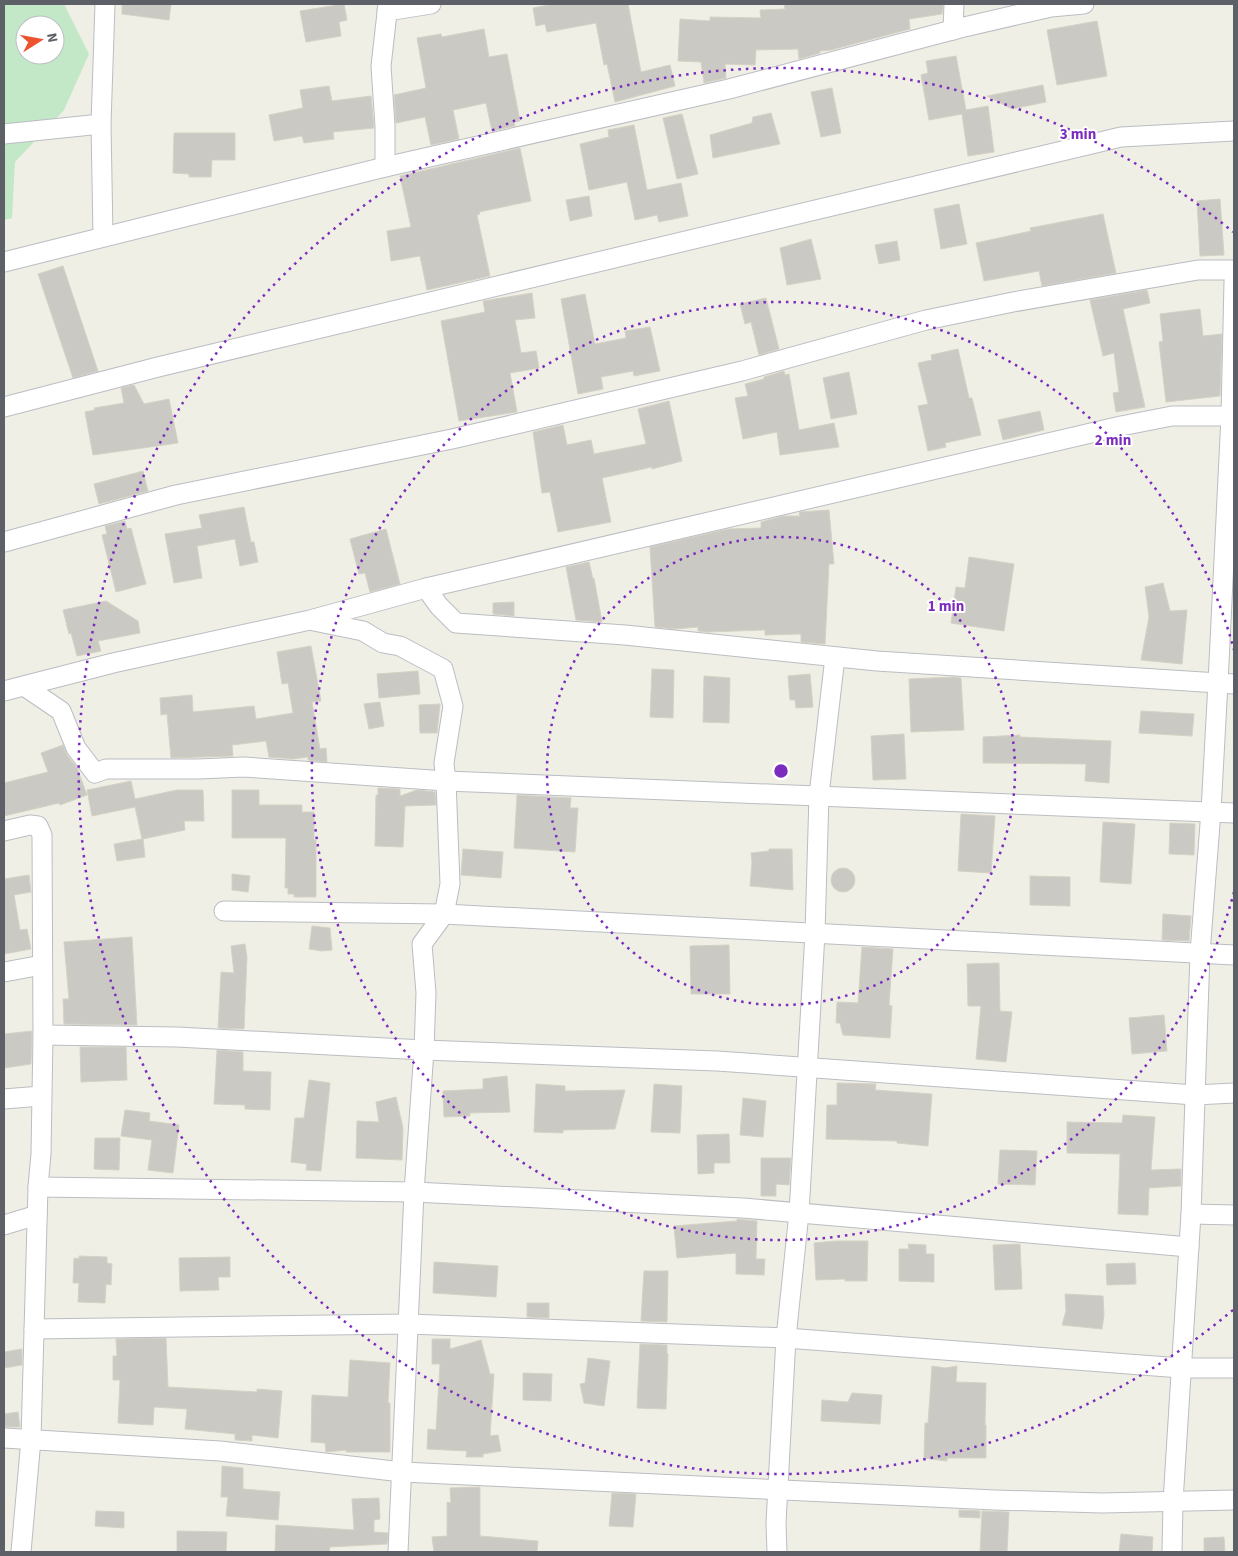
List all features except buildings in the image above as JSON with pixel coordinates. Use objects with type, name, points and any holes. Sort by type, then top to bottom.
[{"type":"street","points":[[103,236],[101,124],[105,4]]},
{"type":"street","points":[[385,167],[385,126],[381,66],[388,7],[431,4]]},
{"type":"street","points":[[953,30],[954,4]]},
{"type":"street","points":[[4,262],[385,167],[729,88],[953,30],[1050,7],[1084,4]]},
{"type":"street","points":[[4,134],[101,124]]},
{"type":"street","points":[[4,407],[168,365],[1121,137],[1234,131]]},
{"type":"street","points":[[4,542],[176,495],[452,439],[742,371],[926,320],[1014,302],[1198,270],[1234,270]]},
{"type":"street","points":[[1172,1552],[1173,1502],[1191,1214],[1200,953],[1211,811],[1226,683],[1234,281]]},
{"type":"street","points":[[4,691],[112,663],[310,620],[426,588],[1121,426],[1172,416],[1232,416]]},
{"type":"street","points":[[426,588],[439,606],[456,623],[625,635],[835,656],[1226,683]]},
{"type":"street","points":[[310,620],[363,631],[383,643],[400,646],[443,669],[454,706],[444,763],[450,884],[444,914],[422,944],[426,993],[424,1050],[414,1192],[398,1552]]},
{"type":"street","points":[[777,1552],[776,1522],[786,1338],[799,1213],[808,1068],[815,933],[819,795],[835,656]]},
{"type":"street","points":[[24,686],[61,711],[76,748],[94,773],[106,769],[244,767],[446,781],[1234,813]]},
{"type":"street","points":[[4,831],[30,825],[38,826],[42,834],[43,1035],[41,1154],[37,1215],[31,1439],[21,1552]]},
{"type":"street","points":[[224,911],[444,914],[1234,955]]},
{"type":"street","points":[[4,972],[42,965]]},
{"type":"street","points":[[43,1035],[177,1037],[424,1050],[717,1061],[1195,1095],[1234,1093]]},
{"type":"street","points":[[4,1099],[41,1096]]},
{"type":"street","points":[[38,1187],[414,1192],[743,1208],[1189,1247]]},
{"type":"street","points":[[1191,1214],[1234,1216]]},
{"type":"street","points":[[4,1225],[37,1215]]},
{"type":"street","points":[[34,1328],[408,1324],[786,1338],[1181,1368],[1234,1368]]},
{"type":"street","points":[[4,1438],[220,1452],[402,1472],[995,1500],[1102,1503],[1234,1500]]},
{"type":"green space","points":[[4,4],[64,4],[89,54],[64,110],[15,162],[12,218],[4,220]]}]
